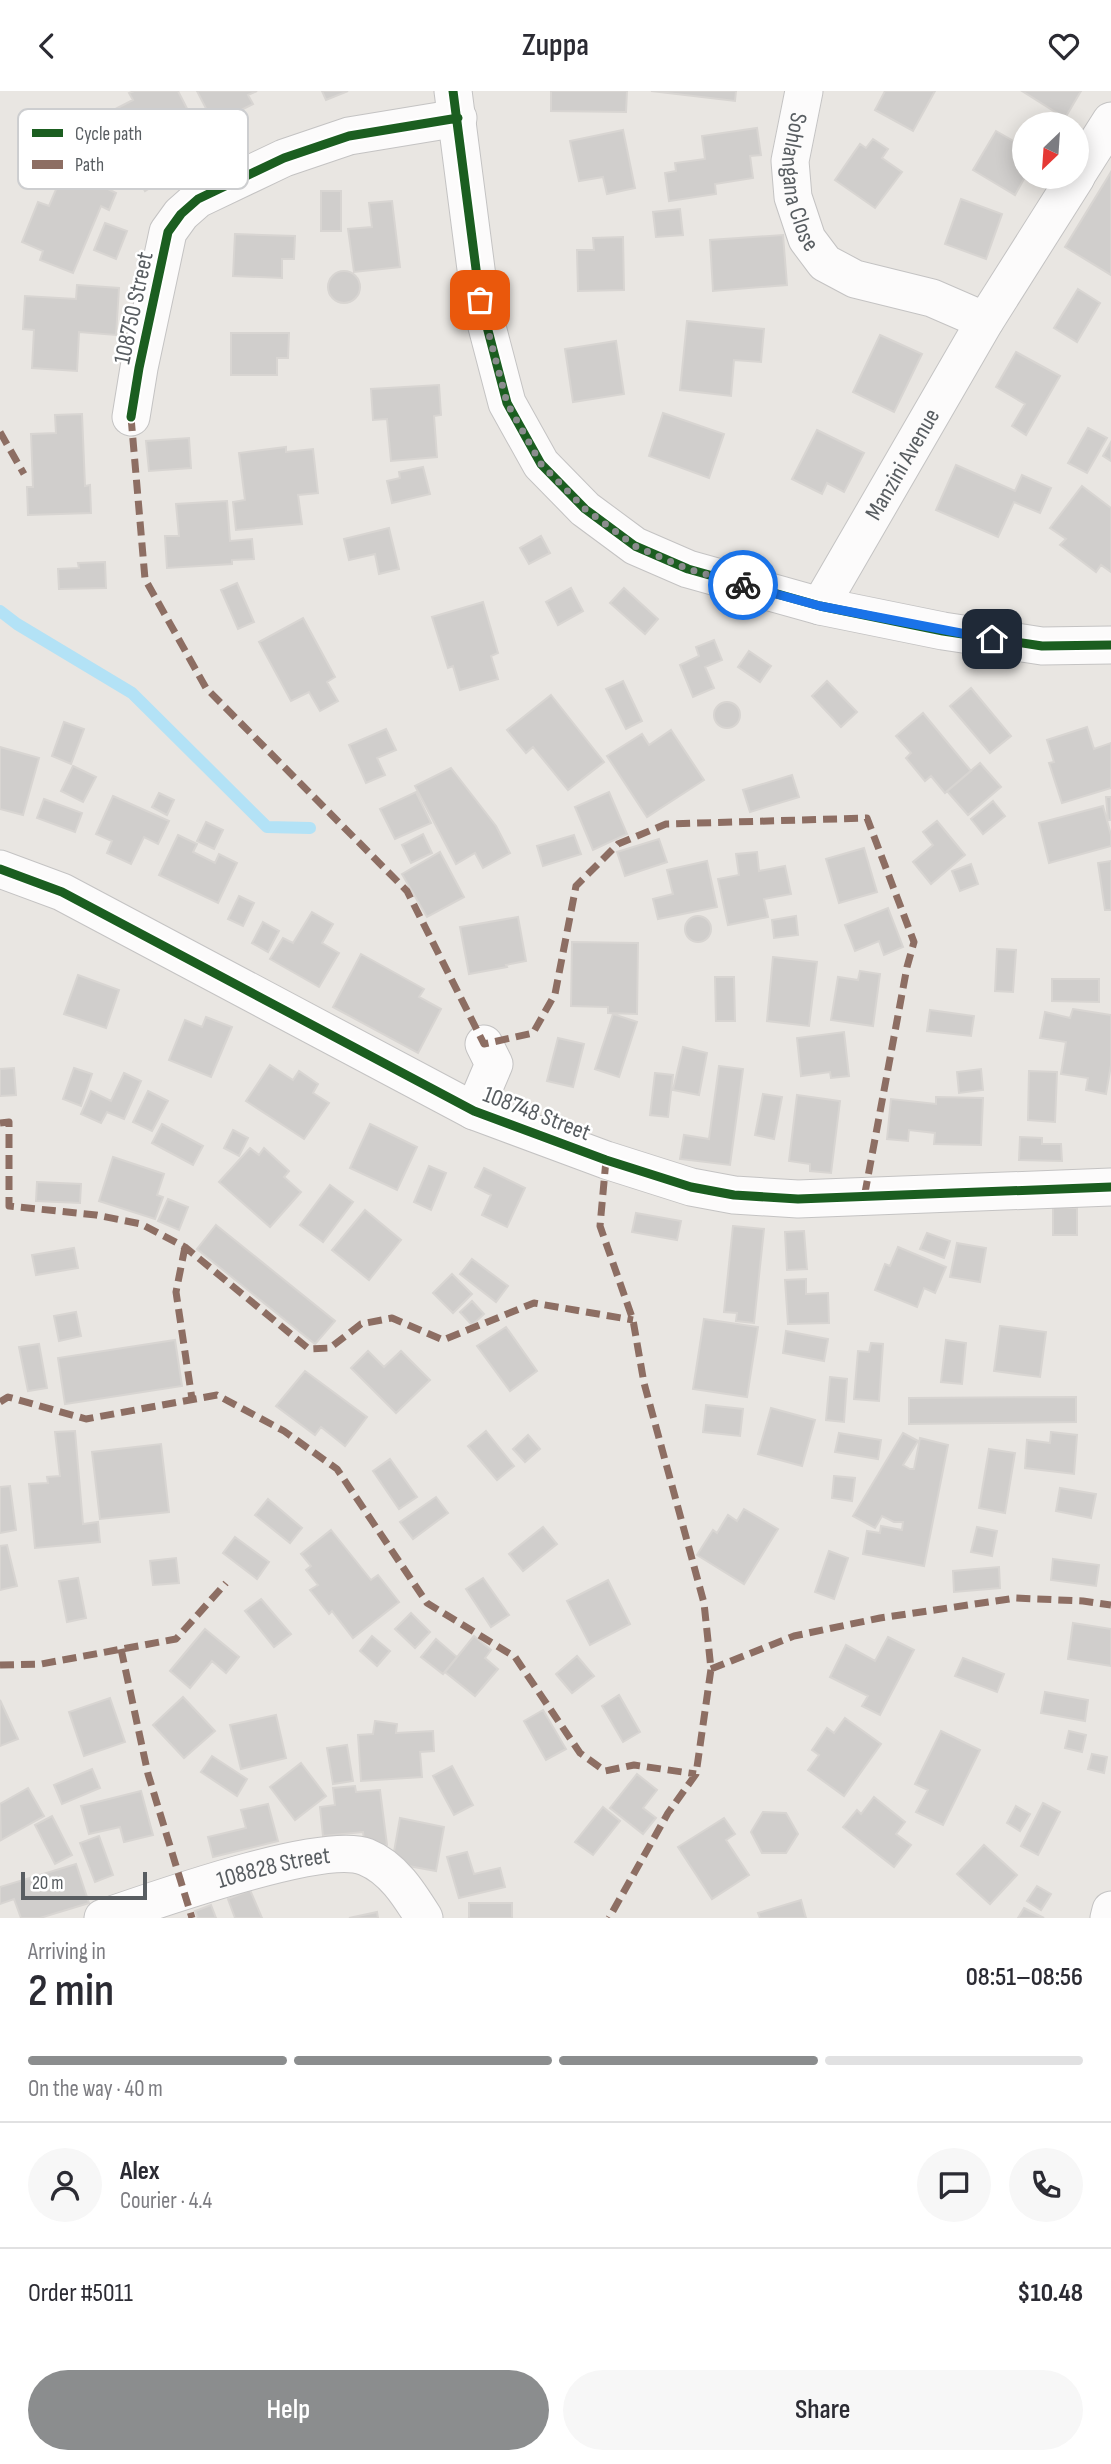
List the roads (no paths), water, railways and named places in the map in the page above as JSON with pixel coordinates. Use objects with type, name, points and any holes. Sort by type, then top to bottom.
[{"type":"street","name":"Sohlangana Close","points":[[804,91],[790,161],[793,197],[807,239],[825,263],[855,279],[932,298],[985,321]]},
{"type":"street","name":"108750 Street","points":[[248,176],[297,153],[456,105]]},
{"type":"street","points":[[456,105],[480,300],[507,403],[541,464],[585,509],[635,546],[688,569],[820,606],[943,631],[1042,646],[1111,645]]},
{"type":"street","name":"Manzini Avenue","points":[[1089,156],[1111,121]]},
{"type":"street","name":"108750 Street","points":[[131,417],[168,232],[181,213],[198,199],[220,189]]},
{"type":"street","name":"Manzini Avenue","points":[[820,606],[985,321],[1068,189]]},
{"type":"street","name":"108748 Street","points":[[0,869],[62,891],[474,1111],[606,1160],[691,1187],[734,1195],[798,1199],[1111,1187]]},
{"type":"street","points":[[474,1111],[494,1064],[484,1044]]},
{"type":"street","name":"108828 Street","points":[[103,1918],[184,1891],[294,1861],[350,1853],[365,1856],[380,1864],[411,1896],[424,1918]]},
{"type":"street","points":[[1110,1918],[1111,1910]]},
{"type":"waterway","points":[[0,611],[132,693],[267,827],[310,828]]}]
